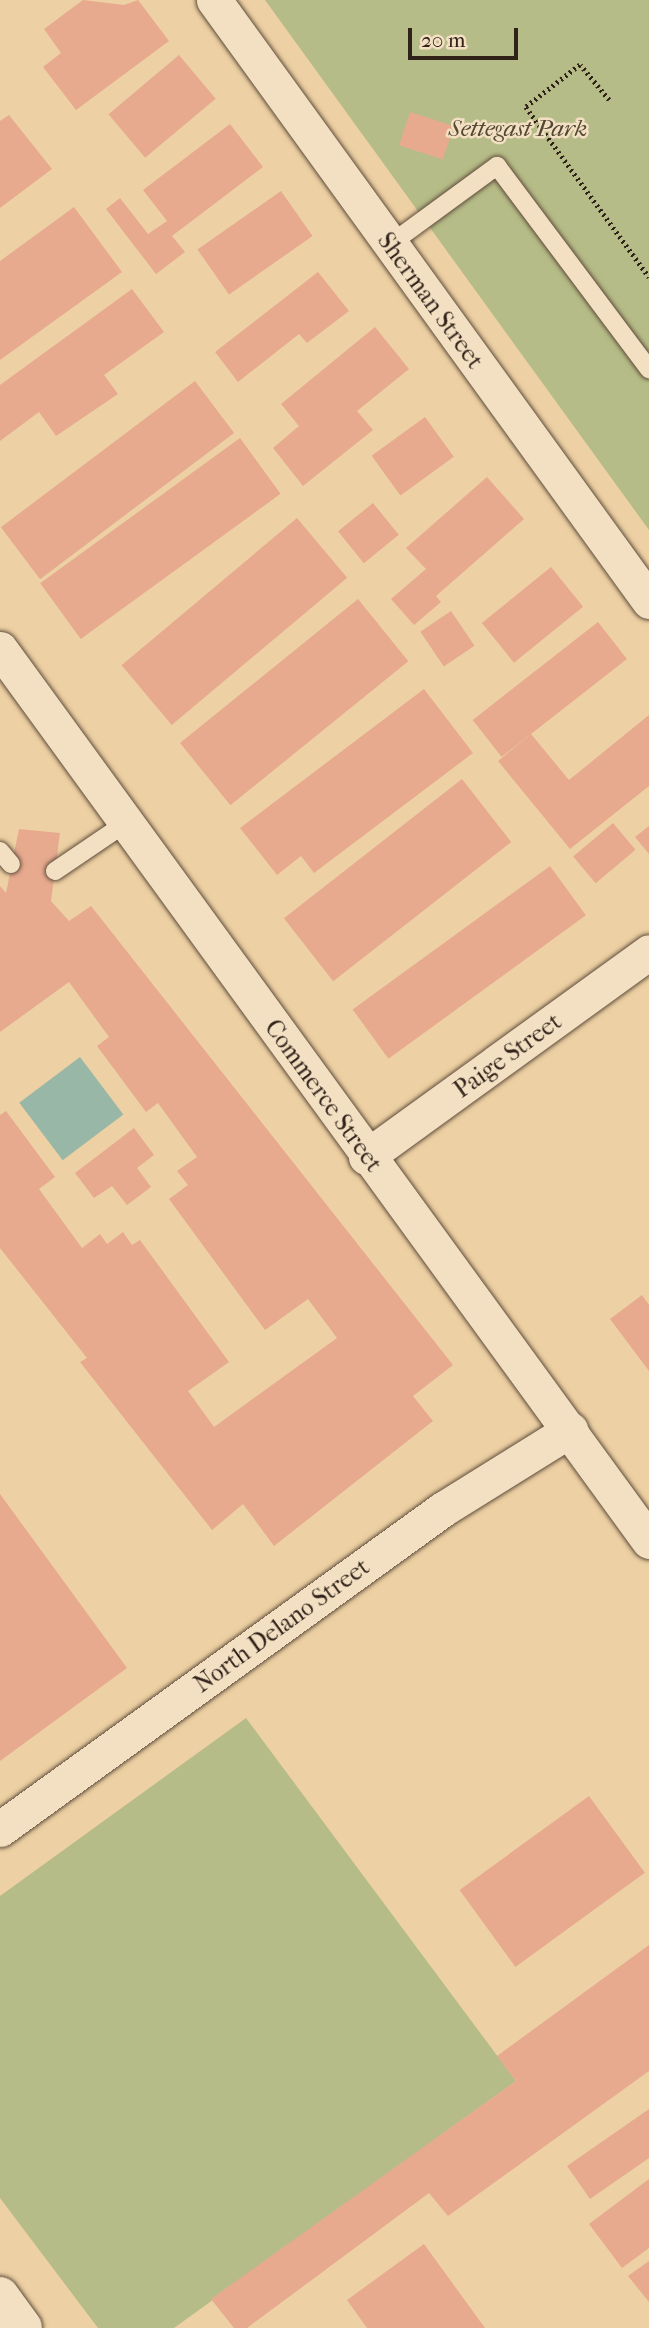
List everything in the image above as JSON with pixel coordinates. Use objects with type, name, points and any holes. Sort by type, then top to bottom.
[{"type":"street","name":"Sherman Street","points":[[214,0],[649,601]]},
{"type":"street","name":"Commerce Street","points":[[0,649],[366,1157],[644,1525]]},
{"type":"street","name":"Paige Street","points":[[366,1157],[649,952]]},
{"type":"street","name":"North Delano Street","points":[[0,1829],[443,1509],[570,1430]]},
{"type":"street","points":[[0,2296],[23,2328]]},
{"type":"lane","points":[[389,245],[497,166],[649,369]]},
{"type":"lane","points":[[55,872],[126,823]]},
{"type":"path","points":[[608,100],[580,65],[526,107],[649,277]]},
{"type":"green space","name":"Settegast Park","points":[[265,0],[649,0],[649,530]]},
{"type":"green space","points":[[246,1718],[516,2081],[174,2328],[98,2328],[0,2198],[0,1896]]},
{"type":"shaded area","points":[[80,1057],[123,1115],[63,1160],[19,1103]]},
{"type":"building","points":[[83,0],[124,5],[138,0],[169,41],[76,110],[43,67],[61,53],[44,29]]},
{"type":"building","points":[[179,55],[216,99],[145,158],[109,114]]},
{"type":"building","points":[[410,112],[454,126],[443,160],[399,145]]},
{"type":"building","points":[[9,115],[52,169],[0,208],[0,121]]},
{"type":"building","points":[[230,124],[263,167],[172,236],[185,252],[156,274],[106,209],[120,198],[148,234],[167,221],[143,190]]},
{"type":"building","points":[[281,191],[313,236],[229,295],[197,250]]},
{"type":"building","points":[[74,207],[122,272],[0,360],[0,261]]},
{"type":"building","points":[[318,272],[349,311],[307,343],[299,334],[238,382],[215,352]]},
{"type":"building","points":[[132,289],[164,332],[104,375],[118,394],[56,436],[39,412],[0,441],[0,385]]},
{"type":"building","points":[[375,327],[409,369],[357,411],[373,430],[303,486],[273,448],[299,426],[281,404]]},
{"type":"building","points":[[195,381],[234,433],[40,579],[1,527]]},
{"type":"building","points":[[425,417],[454,457],[400,495],[372,456]]},
{"type":"building","points":[[240,438],[281,494],[81,639],[40,583]]},
{"type":"building","points":[[487,477],[524,519],[436,596],[441,602],[414,625],[391,599],[426,569],[406,548]]},
{"type":"building","points":[[373,503],[399,535],[364,563],[338,531]]},
{"type":"building","points":[[297,518],[347,578],[172,725],[122,665]]},
{"type":"building","points":[[551,567],[583,607],[514,663],[482,623]]},
{"type":"building","points":[[358,599],[408,661],[230,805],[180,743]]},
{"type":"building","points":[[451,611],[474,646],[444,667],[420,632]]},
{"type":"building","points":[[598,622],[627,659],[502,757],[473,720]]},
{"type":"building","points":[[424,689],[473,753],[314,873],[301,856],[277,875],[240,828]]},
{"type":"building","points":[[649,715],[649,786],[570,849],[498,761],[531,734],[569,780]]},
{"type":"building","points":[[462,779],[511,842],[333,981],[284,918]]},
{"type":"building","points":[[613,823],[635,850],[596,883],[573,856]]},
{"type":"building","points":[[649,826],[649,854],[635,837]]},
{"type":"building","points":[[19,829],[60,833],[51,901],[69,921],[91,906],[453,1365],[413,1396],[433,1421],[274,1546],[243,1504],[212,1530],[80,1362],[87,1358],[0,1248],[0,1115],[6,1111],[55,1177],[39,1189],[82,1248],[100,1234],[107,1244],[123,1232],[132,1245],[140,1240],[229,1362],[188,1391],[214,1427],[337,1338],[308,1299],[265,1330],[169,1199],[188,1185],[177,1171],[197,1157],[158,1103],[146,1112],[97,1046],[109,1037],[69,982],[0,1032],[0,886],[6,893]]},
{"type":"building","points":[[550,866],[586,915],[388,1059],[353,1009]]},
{"type":"building","points":[[134,1128],[154,1155],[137,1168],[151,1187],[127,1205],[112,1186],[94,1198],[75,1173]]},
{"type":"building","points":[[642,1295],[649,1305],[649,1371],[610,1319]]},
{"type":"building","points":[[0,1494],[127,1668],[0,1761]]},
{"type":"building","points":[[589,1796],[645,1873],[515,1967],[460,1890]]},
{"type":"building","points":[[649,1945],[649,2071],[448,2216],[429,2193],[247,2328],[234,2328],[211,2299],[516,2081],[497,2056]]},
{"type":"building","points":[[649,2109],[649,2158],[590,2199],[567,2166]]},
{"type":"building","points":[[649,2179],[649,2248],[622,2268],[589,2224]]},
{"type":"building","points":[[424,2244],[485,2328],[367,2328],[347,2300]]},
{"type":"building","points":[[649,2261],[649,2302],[628,2276]]}]
